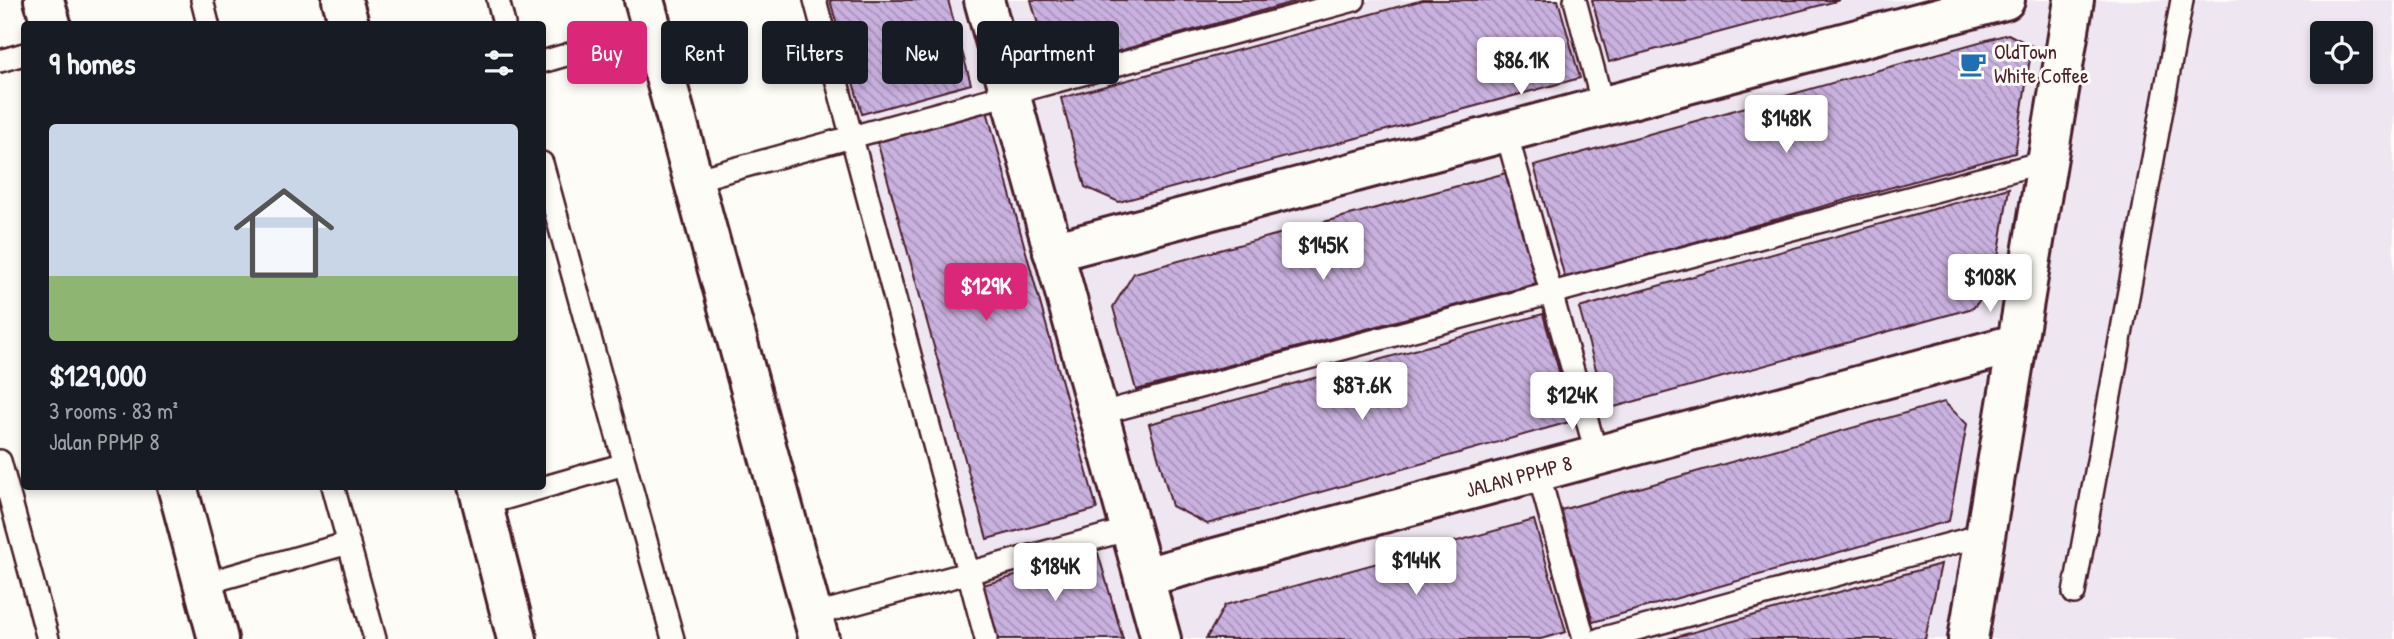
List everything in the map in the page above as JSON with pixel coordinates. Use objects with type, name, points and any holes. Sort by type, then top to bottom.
[{"type":"street","points":[[44,0],[50,21]]},
{"type":"street","points":[[342,0],[348,21]]},
{"type":"street","points":[[984,0],[1161,639]]},
{"type":"street","points":[[1053,252],[2005,0]]},
{"type":"street","points":[[1968,639],[1983,535],[2074,0]]},
{"type":"street","points":[[648,15],[816,627]]},
{"type":"street","name":"JALAN PPMP 8","points":[[1144,577],[2015,344]]},
{"type":"street","points":[[178,490],[218,639]]},
{"type":"street","points":[[480,496],[517,639]]},
{"type":"lane","points":[[201,0],[207,21]]},
{"type":"lane","points":[[498,0],[503,21]]},
{"type":"lane","points":[[815,0],[986,639]]},
{"type":"lane","points":[[694,180],[1353,0]]},
{"type":"lane","points":[[1575,0],[1603,106]]},
{"type":"lane","points":[[2074,593],[2182,0]]},
{"type":"lane","points":[[546,60],[648,15]]},
{"type":"lane","points":[[0,61],[21,55]]},
{"type":"lane","points":[[1506,132],[1597,456]]},
{"type":"lane","points":[[1098,414],[2047,161]]},
{"type":"lane","points":[[546,178],[673,639]]},
{"type":"lane","points":[[0,461],[4,494],[48,639]]},
{"type":"lane","points":[[546,481],[625,464]]},
{"type":"lane","points":[[1538,472],[1584,639]]},
{"type":"lane","points":[[334,490],[374,639]]},
{"type":"lane","points":[[480,496],[507,490]]},
{"type":"lane","points":[[816,627],[968,573],[1130,529]]},
{"type":"lane","points":[[1600,639],[1983,535]]},
{"type":"lane","points":[[203,584],[349,543]]},
{"type":"shaded area","points":[[816,0],[2394,0],[2394,639],[988,639],[839,84],[868,84],[868,21],[822,21]]},
{"type":"building","points":[[830,0],[948,0],[954,21],[882,21],[882,84],[963,84],[963,55],[971,84],[862,114],[854,84],[868,84],[868,21],[836,21]]},
{"type":"building","points":[[1031,0],[1300,0],[1119,51],[1119,21],[1037,21]]},
{"type":"building","points":[[1423,0],[1558,0],[1580,78],[1119,202],[1085,187],[1061,98]]},
{"type":"building","points":[[1592,0],[1840,0],[1609,62]]},
{"type":"building","points":[[2008,34],[2032,46],[2015,153],[1565,278],[1534,166]]},
{"type":"building","points":[[986,107],[1097,509],[987,539],[876,137]]},
{"type":"building","points":[[1506,173],[1536,284],[1136,390],[1113,307],[1134,273]]},
{"type":"building","points":[[2009,188],[1994,284],[1973,308],[1607,409],[1579,308]]},
{"type":"building","points":[[1543,314],[1573,421],[1207,524],[1172,506],[1149,424]]},
{"type":"building","points":[[1944,402],[1967,424],[1949,521],[1593,622],[1561,510]]},
{"type":"building","points":[[1534,520],[1566,632],[1541,639],[1206,639],[1225,605]]},
{"type":"building","points":[[1098,553],[1123,639],[998,639],[983,585]]},
{"type":"building","points":[[1941,564],[1925,639],[1668,639]]},
{"type":"place","name":"OldTown White Coffee","points":[[1973,64]]}]
